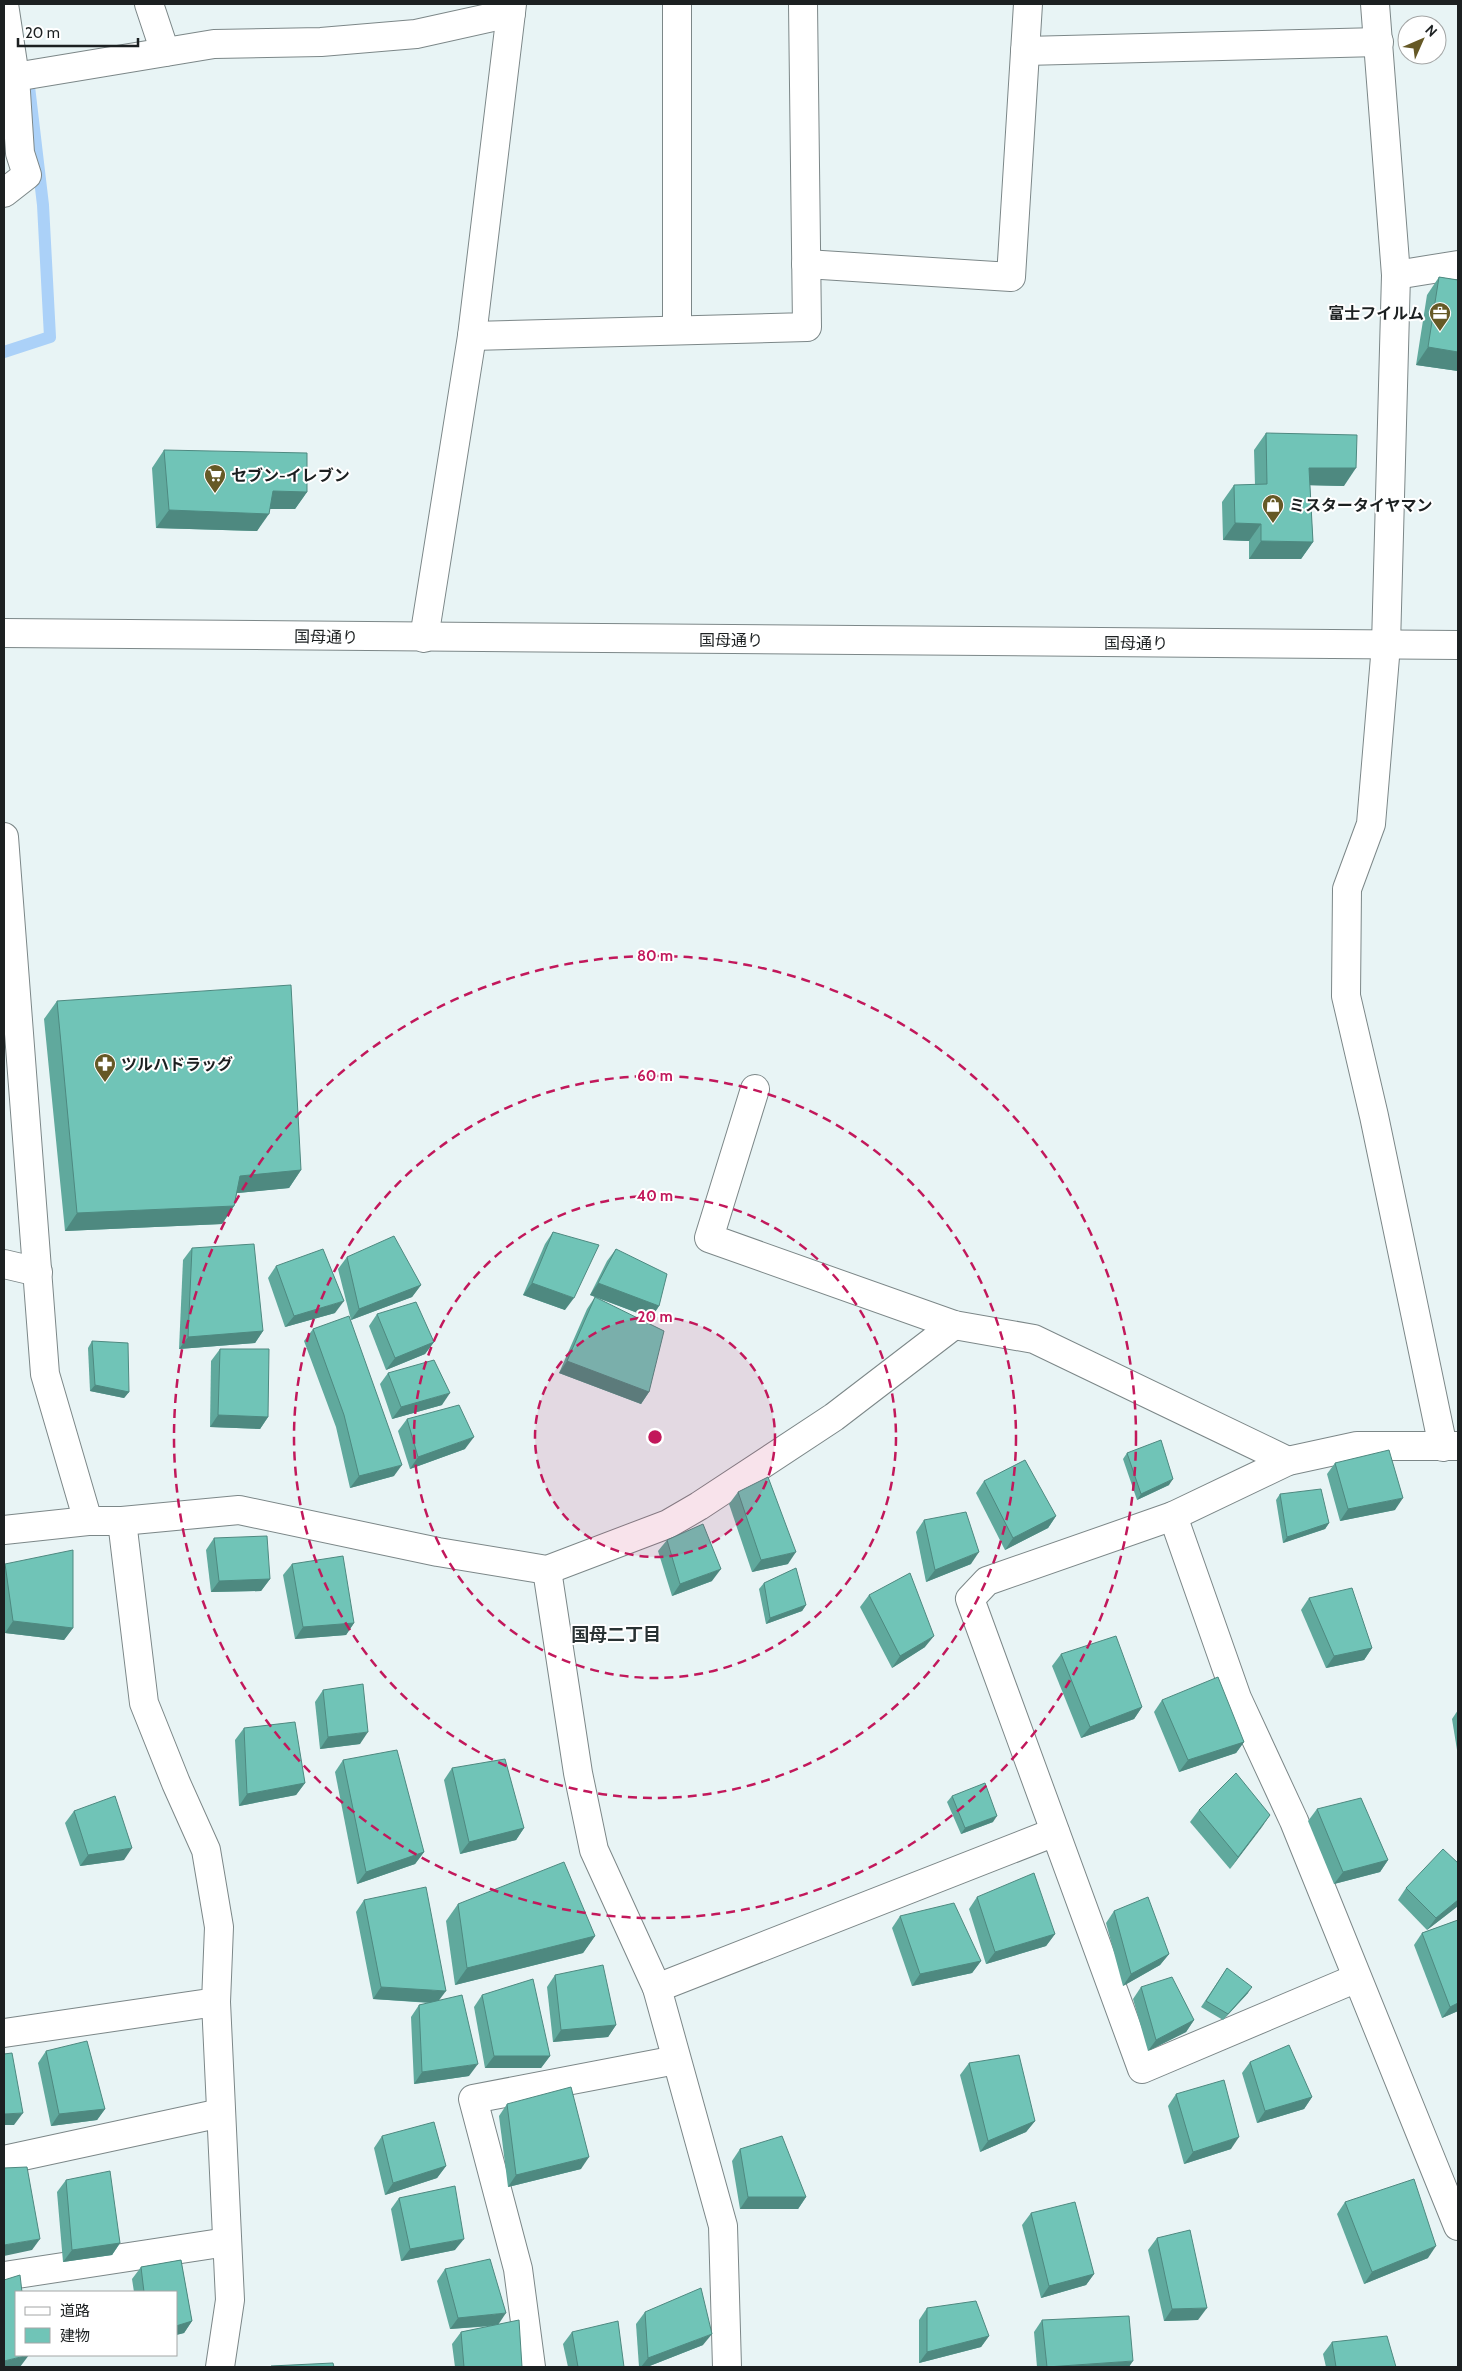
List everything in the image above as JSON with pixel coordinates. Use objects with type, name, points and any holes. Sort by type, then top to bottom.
[{"type":"street","points":[[4,4],[16,77],[20,152],[27,175],[4,193]]},
{"type":"street","points":[[149,4],[165,52]]},
{"type":"street","points":[[677,4],[677,330]]},
{"type":"street","points":[[472,336],[806,326],[803,4]]},
{"type":"street","points":[[806,264],[1011,277],[1028,4]]},
{"type":"street","points":[[1358,1978],[1142,2069],[970,1599],[987,1580],[1173,1516],[1288,1461],[1356,1446],[1451,1447],[1346,996],[1347,889],[1371,824],[1386,644],[1396,274],[1375,4]]},
{"type":"street","points":[[16,77],[214,44],[321,42],[416,34],[512,9],[472,336],[424,638]]},
{"type":"street","points":[[1025,51],[1379,42]]},
{"type":"street","points":[[1396,274],[1458,265]]},
{"type":"street","name":"国母通り","points":[[4,634],[1458,646]]},
{"type":"street","points":[[4,837],[45,1374],[88,1521]]},
{"type":"street","points":[[755,1089],[709,1238],[954,1325],[1034,1339],[1288,1461]]},
{"type":"street","points":[[4,1264],[38,1272]]},
{"type":"street","points":[[4,1530],[88,1521],[122,1521],[239,1510],[438,1552],[547,1570],[668,1524],[699,1506],[834,1417],[954,1325]]},
{"type":"street","points":[[1173,1516],[1237,1698],[1294,1821],[1458,2226]]},
{"type":"street","points":[[122,1521],[144,1704],[206,1850],[219,1928],[216,2002],[230,2300],[220,2367]]},
{"type":"street","points":[[547,1570],[578,1773],[594,1850],[657,1988],[723,2226],[727,2367]]},
{"type":"street","points":[[657,1988],[1055,1832]]},
{"type":"street","points":[[4,2033],[216,2002]]},
{"type":"street","points":[[531,2367],[518,2269],[473,2098],[676,2060]]},
{"type":"street","points":[[4,2160],[221,2113]]},
{"type":"street","points":[[4,2276],[227,2242]]},
{"type":"building","points":[[1439,277],[1458,280],[1458,352],[1428,347]]},
{"type":"building","points":[[1266,433],[1357,435],[1356,468],[1309,468],[1313,542],[1261,541],[1261,524],[1235,523],[1234,485],[1267,484]]},
{"type":"building","points":[[164,450],[307,453],[307,492],[273,491],[269,514],[169,510]]},
{"type":"building","points":[[291,985],[301,1170],[240,1176],[234,1206],[77,1213],[57,1001]]},
{"type":"building","points":[[553,1232],[599,1245],[574,1298],[532,1283]]},
{"type":"building","points":[[394,1236],[421,1285],[359,1309],[347,1257]]},
{"type":"building","points":[[254,1244],[263,1331],[188,1337],[192,1248]]},
{"type":"building","points":[[323,1249],[344,1301],[294,1316],[276,1266]]},
{"type":"building","points":[[616,1249],[667,1274],[659,1306],[598,1283]]},
{"type":"building","points":[[595,1297],[664,1331],[649,1392],[567,1361]]},
{"type":"building","points":[[416,1302],[434,1342],[395,1358],[377,1314]]},
{"type":"building","points":[[349,1316],[402,1465],[359,1476],[344,1415],[313,1329]]},
{"type":"building","points":[[92,1341],[128,1343],[129,1392],[95,1385]]},
{"type":"building","points":[[220,1349],[269,1349],[268,1417],[218,1415]]},
{"type":"building","points":[[434,1360],[450,1393],[401,1407],[388,1373]]},
{"type":"building","points":[[459,1405],[474,1437],[418,1457],[407,1419]]},
{"type":"building","points":[[1161,1440],[1173,1479],[1141,1494],[1127,1453]]},
{"type":"building","points":[[1389,1450],[1403,1498],[1348,1509],[1335,1463]]},
{"type":"building","points":[[1025,1460],[1056,1516],[1013,1538],[984,1481]]},
{"type":"building","points":[[768,1477],[796,1552],[761,1560],[738,1492]]},
{"type":"building","points":[[1321,1489],[1329,1523],[1287,1537],[1280,1494]]},
{"type":"building","points":[[966,1512],[979,1552],[935,1570],[924,1520]]},
{"type":"building","points":[[703,1524],[721,1569],[680,1584],[667,1540]]},
{"type":"building","points":[[267,1536],[270,1579],[219,1581],[214,1538]]},
{"type":"building","points":[[73,1550],[73,1628],[13,1621],[5,1564]]},
{"type":"building","points":[[343,1556],[354,1623],[303,1627],[292,1564]]},
{"type":"building","points":[[796,1568],[806,1605],[770,1618],[764,1583]]},
{"type":"building","points":[[910,1573],[934,1636],[900,1656],[869,1595]]},
{"type":"building","points":[[1352,1588],[1372,1648],[1334,1656],[1309,1598]]},
{"type":"building","points":[[1116,1636],[1142,1707],[1090,1727],[1061,1654]]},
{"type":"building","points":[[1218,1677],[1244,1742],[1188,1760],[1162,1700]]},
{"type":"building","points":[[363,1684],[368,1732],[328,1737],[323,1690]]},
{"type":"building","points":[[295,1722],[305,1783],[247,1794],[244,1728]]},
{"type":"building","points":[[397,1750],[424,1852],[366,1872],[343,1760]]},
{"type":"building","points":[[505,1759],[524,1828],[469,1842],[452,1768]]},
{"type":"building","points":[[1236,1773],[1270,1815],[1238,1857],[1199,1810]]},
{"type":"building","points":[[985,1783],[997,1816],[965,1828],[952,1796]]},
{"type":"building","points":[[115,1796],[132,1848],[88,1855],[74,1811]]},
{"type":"building","points":[[1361,1798],[1388,1860],[1343,1872],[1317,1809]]},
{"type":"building","points":[[1443,1849],[1458,1863],[1458,1900],[1436,1918],[1406,1888]]},
{"type":"building","points":[[564,1862],[595,1936],[467,1968],[458,1904]]},
{"type":"building","points":[[1034,1873],[1055,1934],[995,1952],[977,1897]]},
{"type":"building","points":[[426,1887],[446,1991],[381,1987],[364,1900]]},
{"type":"building","points":[[1148,1897],[1169,1954],[1131,1974],[1114,1911]]},
{"type":"building","points":[[954,1903],[981,1961],[920,1974],[900,1916]]},
{"type":"building","points":[[1458,1920],[1458,2003],[1450,2007],[1422,1933]]},
{"type":"building","points":[[603,1965],[616,2025],[561,2030],[555,1975]]},
{"type":"building","points":[[1227,1968],[1252,1987],[1228,2014],[1206,2001]]},
{"type":"building","points":[[1172,1977],[1194,2020],[1156,2040],[1141,1987]]},
{"type":"building","points":[[533,1979],[550,2056],[494,2056],[482,1995]]},
{"type":"building","points":[[462,1995],[478,2064],[422,2072],[419,2005]]},
{"type":"building","points":[[87,2041],[105,2109],[59,2114],[46,2051]]},
{"type":"building","points":[[1289,2045],[1312,2097],[1265,2111],[1250,2062]]},
{"type":"building","points":[[12,2053],[23,2113],[4,2114],[4,2054]]},
{"type":"building","points":[[1019,2055],[1035,2121],[988,2141],[969,2063]]},
{"type":"building","points":[[1224,2080],[1239,2137],[1193,2152],[1176,2094]]},
{"type":"building","points":[[571,2087],[589,2157],[516,2175],[507,2104]]},
{"type":"building","points":[[434,2122],[446,2166],[393,2183],[382,2136]]},
{"type":"building","points":[[782,2136],[806,2197],[748,2197],[740,2149]]},
{"type":"building","points":[[27,2167],[40,2239],[4,2245],[4,2168]]},
{"type":"building","points":[[110,2171],[120,2243],[72,2250],[66,2180]]},
{"type":"building","points":[[1414,2179],[1436,2246],[1372,2272],[1345,2202]]},
{"type":"building","points":[[455,2186],[464,2239],[410,2249],[399,2198]]},
{"type":"building","points":[[1075,2202],[1094,2274],[1049,2286],[1031,2213]]},
{"type":"building","points":[[1190,2230],[1207,2308],[1172,2309],[1157,2238]]},
{"type":"building","points":[[490,2259],[506,2313],[458,2318],[445,2269]]},
{"type":"building","points":[[181,2260],[192,2321],[178,2325],[178,2291],[144,2291],[141,2267]]},
{"type":"building","points":[[20,2275],[22,2291],[15,2291],[15,2356],[25,2356],[4,2361],[4,2280]]},
{"type":"building","points":[[701,2288],[712,2334],[648,2358],[645,2312]]},
{"type":"building","points":[[976,2301],[989,2336],[927,2352],[927,2308]]},
{"type":"building","points":[[1129,2316],[1133,2361],[1047,2367],[1042,2320]]},
{"type":"building","points":[[519,2320],[522,2367],[464,2367],[461,2332]]},
{"type":"building","points":[[618,2321],[624,2367],[578,2367],[572,2332]]},
{"type":"building","points":[[1387,2336],[1396,2367],[1336,2367],[1332,2342]]},
{"type":"building","points":[[333,2363],[334,2367],[271,2366]]},
{"type":"waterway","points":[[4,352],[50,337],[43,205],[28,78]]},
{"type":"place","name":"富士フイルム","points":[[1440,332]]},
{"type":"place","name":"セブン-イレブン","points":[[215,494]]},
{"type":"place","name":"ミスタータイヤマン","points":[[1273,524]]},
{"type":"place","name":"ツルハドラッグ","points":[[105,1083]]},
{"type":"district","name":"国母二丁目","points":[[616,1635]]}]
